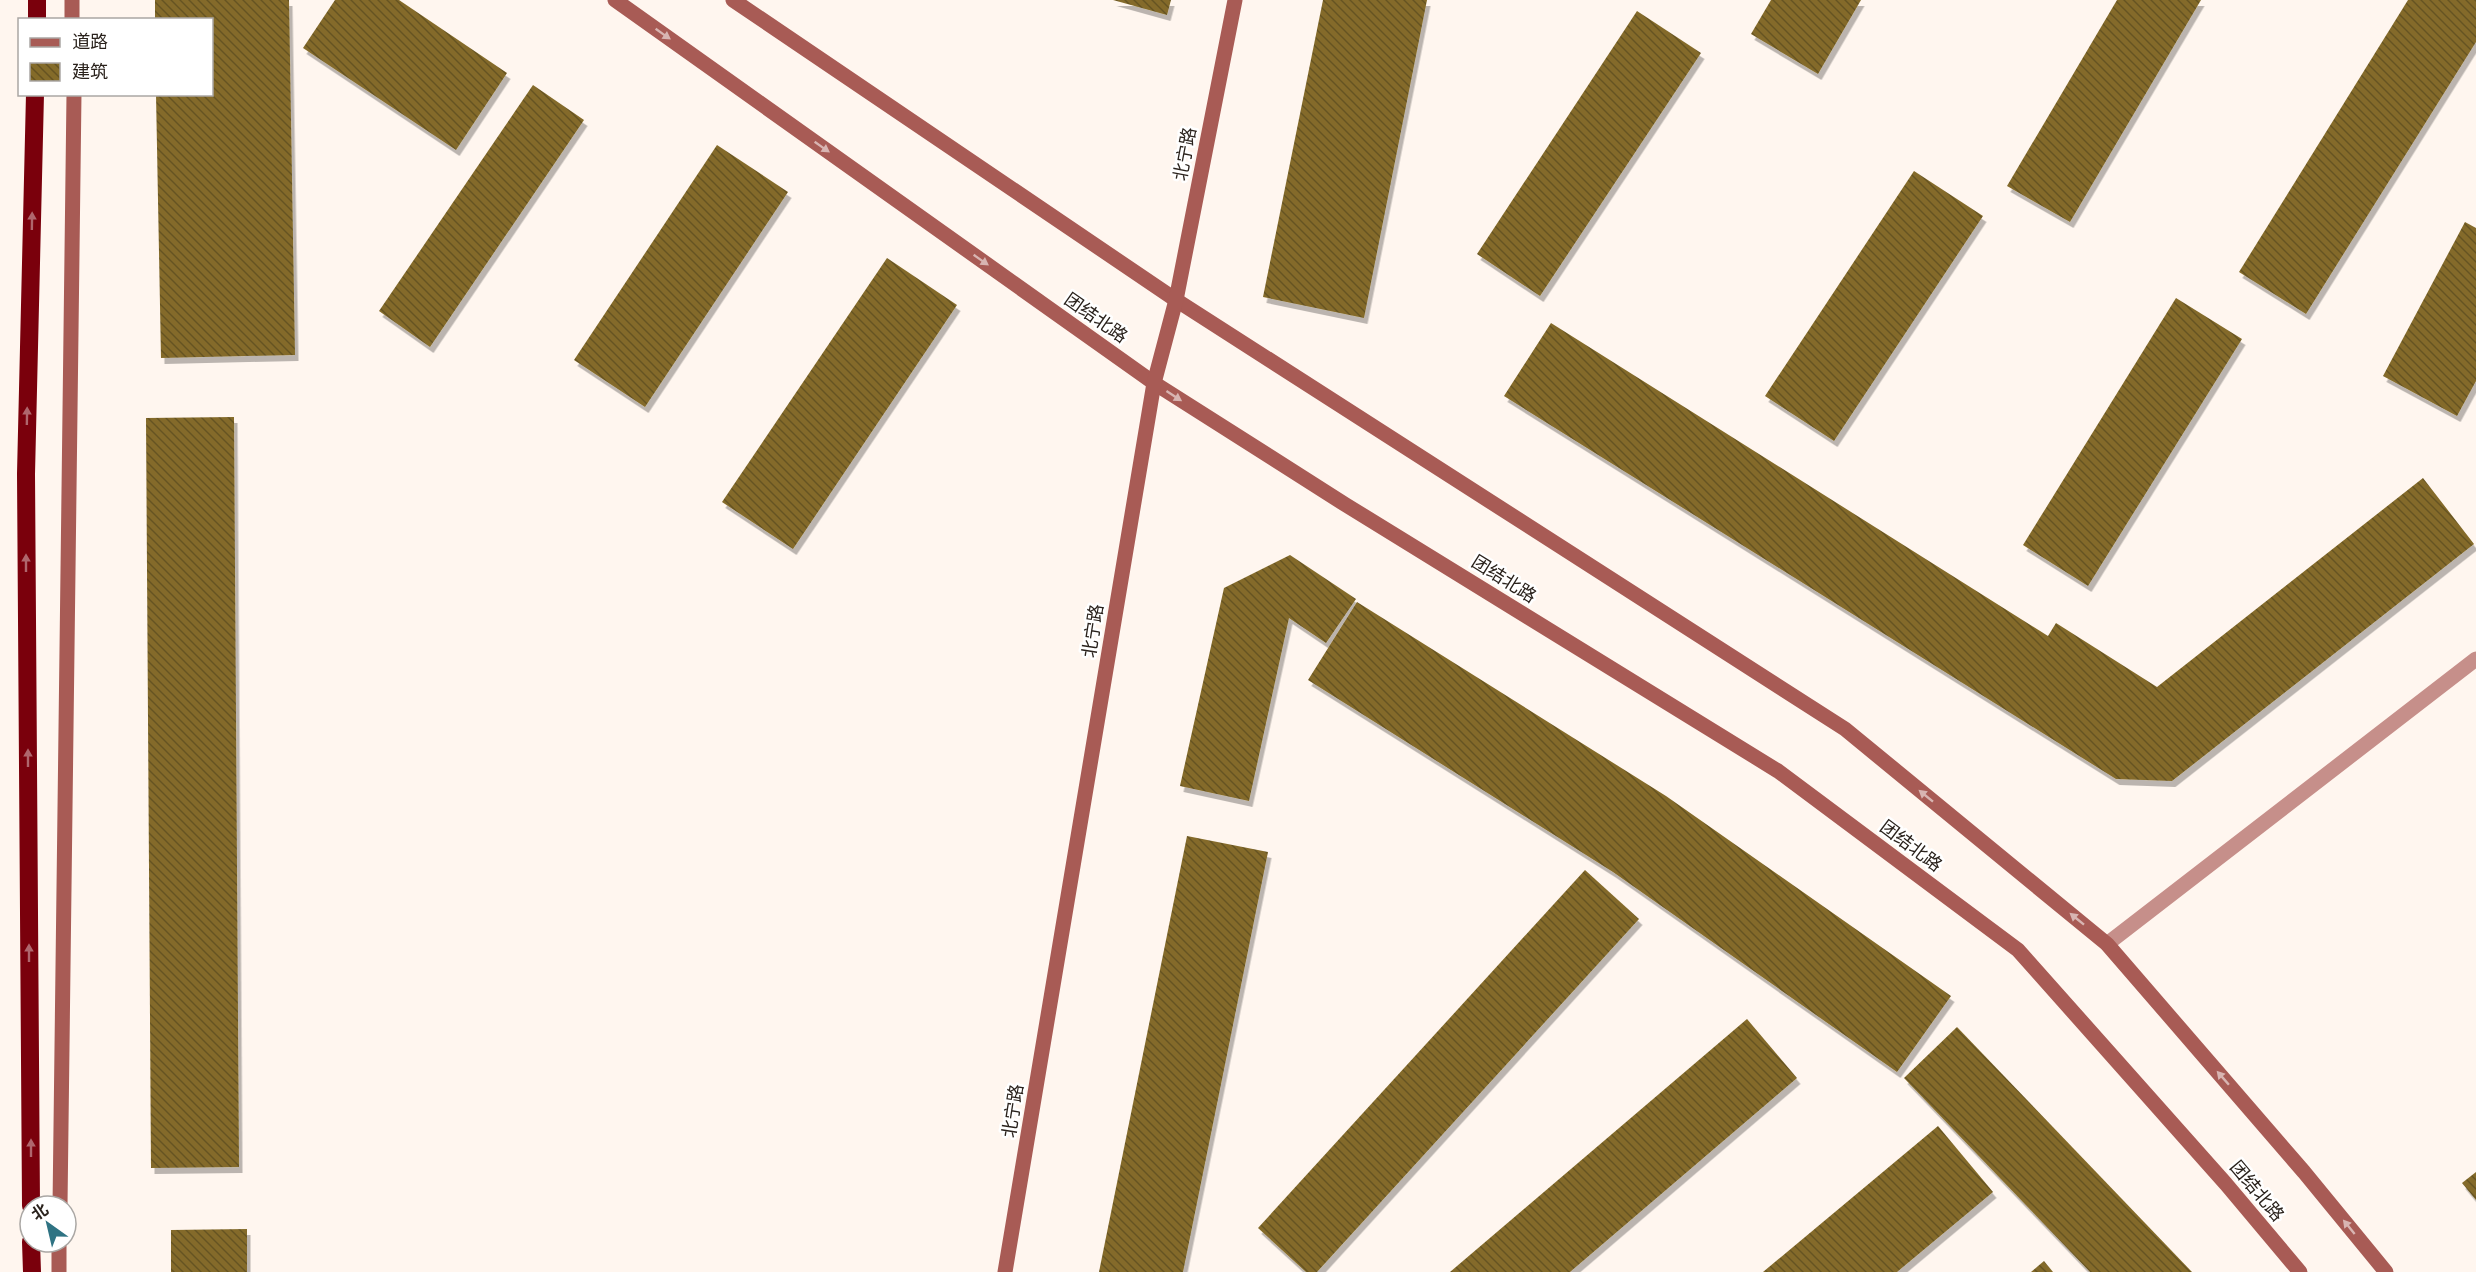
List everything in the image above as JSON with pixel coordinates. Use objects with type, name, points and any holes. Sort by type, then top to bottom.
[{"type":"highway","points":[[37,0],[37,18]]},
{"type":"highway","points":[[31,1194],[26,474],[35,96]]},
{"type":"highway","points":[[32,1254],[32,1272]]},
{"type":"main road","points":[[72,0],[72,18]]},
{"type":"main road","name":"团结北路","points":[[615,0],[1154,383],[1346,505],[1778,771],[2018,950],[2226,1184],[2300,1272]]},
{"type":"main road","points":[[733,0],[1176,300],[1845,729],[2107,944],[2304,1172],[2386,1272]]},
{"type":"main road","name":"北宁路","points":[[1005,1272],[1154,383],[1176,300],[1235,0]]},
{"type":"main road","points":[[60,1194],[74,96]]},
{"type":"main road","points":[[59,1254],[59,1272]]},
{"type":"street","points":[[2107,944],[2476,659]]},
{"type":"building","points":[[155,0],[289,0],[295,355],[161,358],[156,96],[213,96],[213,18],[155,18]]},
{"type":"building","points":[[335,0],[399,0],[507,73],[456,150],[303,48]]},
{"type":"building","points":[[1113,0],[1171,0],[1167,15]]},
{"type":"building","points":[[1323,0],[1427,0],[1364,318],[1263,297]]},
{"type":"building","points":[[1771,0],[1861,0],[1818,74],[1751,34]]},
{"type":"building","points":[[2117,0],[2201,0],[2070,222],[2007,186]]},
{"type":"building","points":[[2408,0],[2476,0],[2476,42],[2306,314],[2239,272]]},
{"type":"building","points":[[1637,11],[1701,53],[1540,296],[1477,254]]},
{"type":"building","points":[[533,85],[584,120],[430,347],[379,311]]},
{"type":"building","points":[[717,145],[788,192],[645,407],[574,360]]},
{"type":"building","points":[[1914,171],[1983,216],[1834,441],[1765,396]]},
{"type":"building","points":[[2465,222],[2476,228],[2476,381],[2457,416],[2383,376]]},
{"type":"building","points":[[887,258],[957,305],[793,549],[722,502]]},
{"type":"building","points":[[2176,298],[2242,339],[2088,586],[2023,545]]},
{"type":"building","points":[[1551,323],[2048,636],[2056,623],[2157,687],[2423,478],[2474,544],[2172,781],[2116,779],[1504,396]]},
{"type":"building","points":[[234,417],[239,1167],[151,1168],[146,418]]},
{"type":"building","points":[[1290,555],[1356,599],[1326,643],[1289,618],[1249,801],[1180,786],[1224,588]]},
{"type":"building","points":[[1357,602],[1666,796],[1951,996],[1897,1072],[1613,872],[1308,680]]},
{"type":"building","points":[[1187,836],[1268,852],[1183,1272],[1099,1272]]},
{"type":"building","points":[[1585,870],[1639,919],[1317,1272],[1306,1272],[1258,1228]]},
{"type":"building","points":[[1747,1019],[1797,1078],[1570,1272],[1450,1272]]},
{"type":"building","points":[[1957,1027],[2192,1272],[2090,1272],[1904,1078]]},
{"type":"building","points":[[1938,1126],[1993,1192],[1897,1272],[1763,1272]]},
{"type":"building","points":[[2476,1172],[2476,1200],[2462,1183]]},
{"type":"building","points":[[247,1229],[247,1272],[171,1272],[171,1230]]},
{"type":"building","points":[[2044,1261],[2053,1272],[2031,1272]]}]
